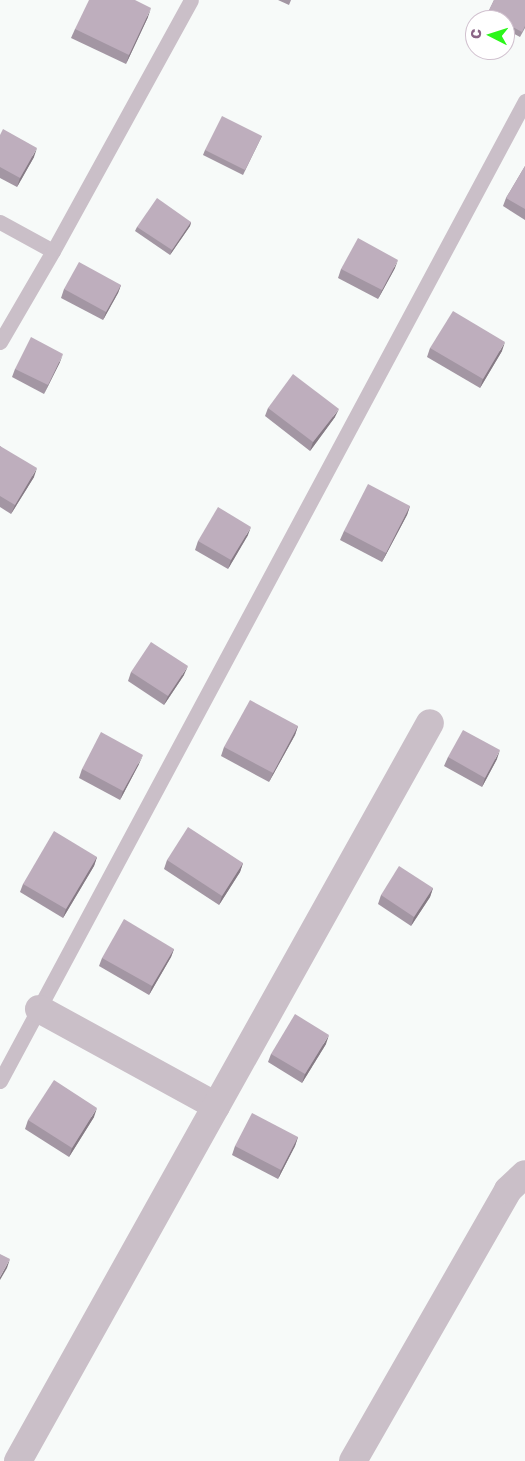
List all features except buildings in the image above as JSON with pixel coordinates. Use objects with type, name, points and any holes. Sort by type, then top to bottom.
[{"type":"street","points":[[18,1461],[430,723]]},
{"type":"street","points":[[39,1009],[216,1106]]},
{"type":"street","points":[[353,1461],[508,1190],[525,1174]]},
{"type":"lane","points":[[0,342],[53,251],[191,0]]},
{"type":"lane","points":[[0,1081],[525,101]]},
{"type":"lane","points":[[0,222],[53,251]]}]
